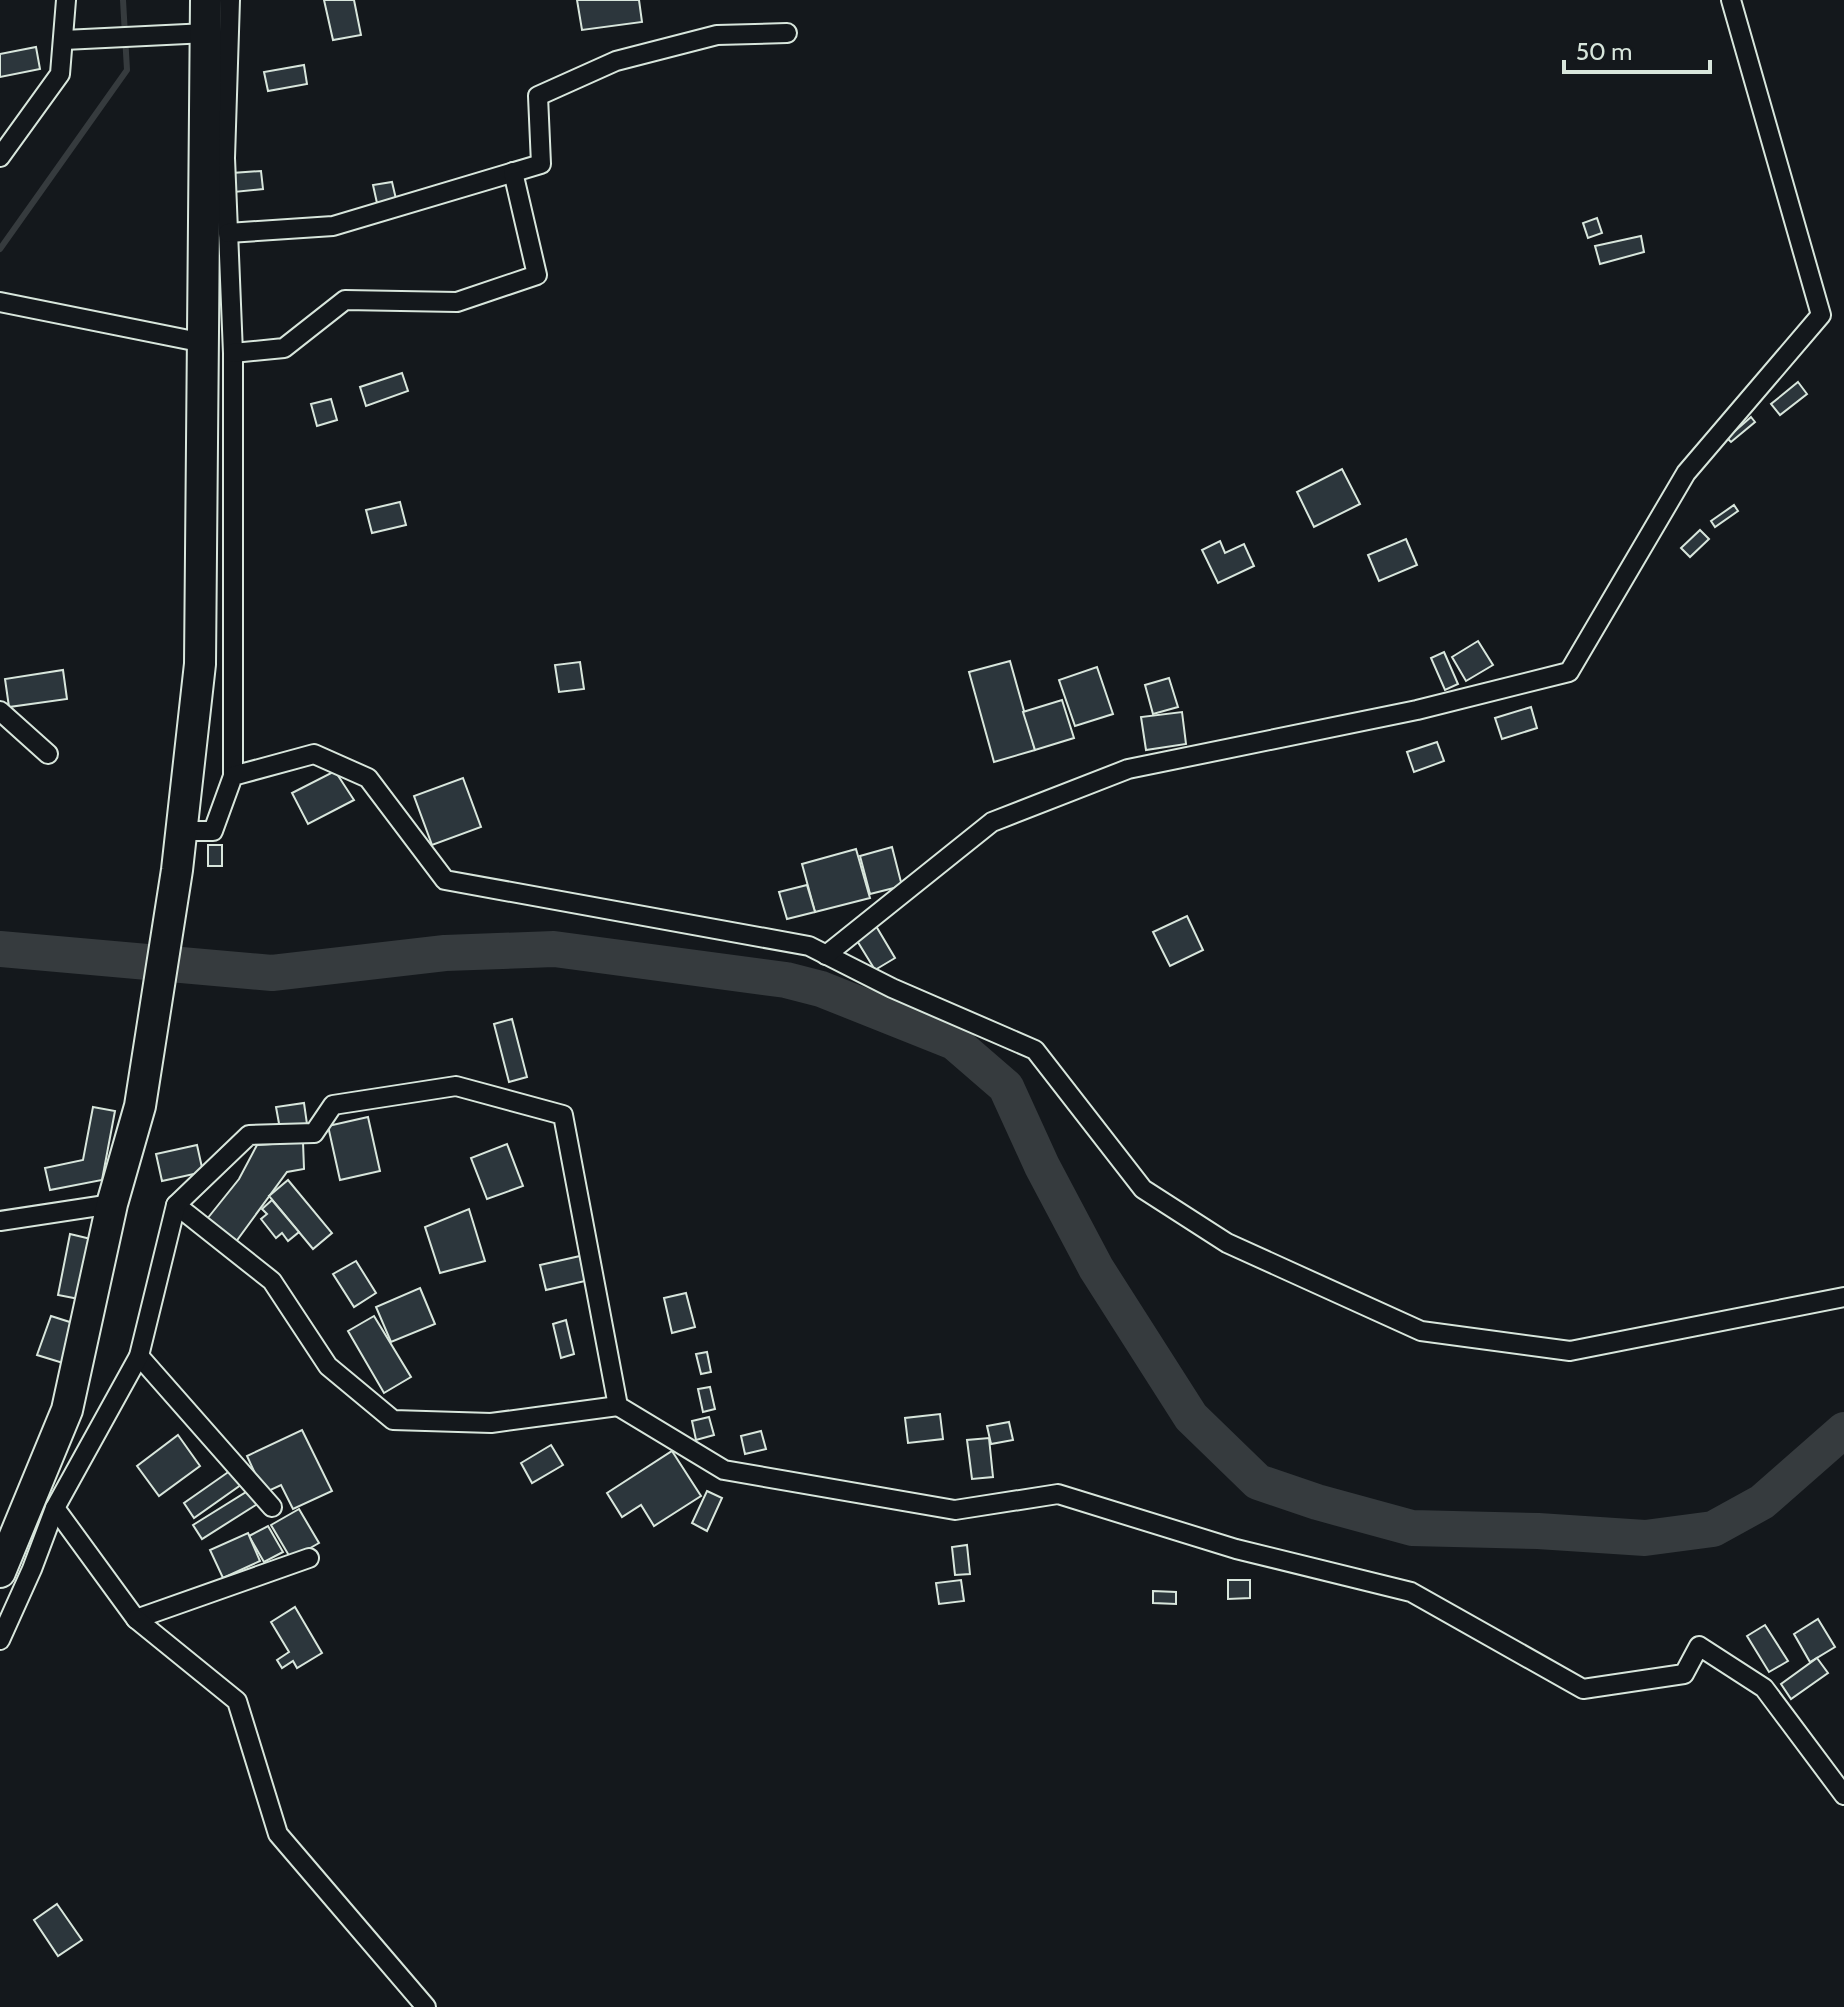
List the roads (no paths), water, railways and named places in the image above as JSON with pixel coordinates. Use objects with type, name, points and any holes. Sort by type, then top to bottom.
[{"type":"highway","points":[[10,1564],[67,1410],[112,1204],[140,1106],[177,870],[200,664],[206,0]]},
{"type":"street","points":[[0,157],[60,74],[66,0]]},
{"type":"street","points":[[181,831],[213,831],[233,776],[233,353],[225,158],[230,0]]},
{"type":"street","points":[[826,955],[992,822],[1128,769],[1417,710],[1569,672],[1686,473],[1821,315],[1731,0]]},
{"type":"street","points":[[64,40],[207,33]]},
{"type":"street","points":[[228,233],[333,226],[541,164],[538,96],[616,61],[717,35],[787,33]]},
{"type":"street","points":[[233,353],[284,348],[345,300],[457,302],[537,275],[513,172]]},
{"type":"street","points":[[1,304],[204,343]]},
{"type":"street","points":[[0,711],[48,754]]},
{"type":"street","points":[[233,776],[314,754],[368,778],[445,880],[809,946],[892,988],[1035,1050],[1143,1189],[1227,1243],[1421,1331],[1570,1351],[1844,1297]]},
{"type":"street","points":[[0,1640],[10,1564],[55,1508],[139,1356],[176,1205],[249,1135],[314,1133],[333,1105],[456,1086],[563,1115],[618,1406]]},
{"type":"street","points":[[0,1221],[112,1204]]},
{"type":"street","points":[[176,1205],[272,1281],[328,1366],[393,1420],[491,1423],[618,1406],[724,1470],[955,1510],[1058,1494],[1236,1549],[1411,1592],[1583,1689],[1684,1674],[1699,1646],[1764,1688],[1844,1795]]},
{"type":"street","points":[[139,1356],[272,1507]]},
{"type":"street","points":[[55,1508],[136,1619],[237,1701],[278,1834],[426,2007]]},
{"type":"street","points":[[136,1619],[309,1558]]},
{"type":"waterway","points":[[0,249],[127,70],[123,0]]},
{"type":"waterway","points":[[0,949],[272,973],[445,953],[554,949],[786,980],[821,989],[954,1042],[1006,1087],[1042,1166],[1096,1268],[1191,1417],[1258,1482],[1412,1528],[1538,1531],[1645,1538],[1713,1529],[1762,1502],[1844,1430]]}]
